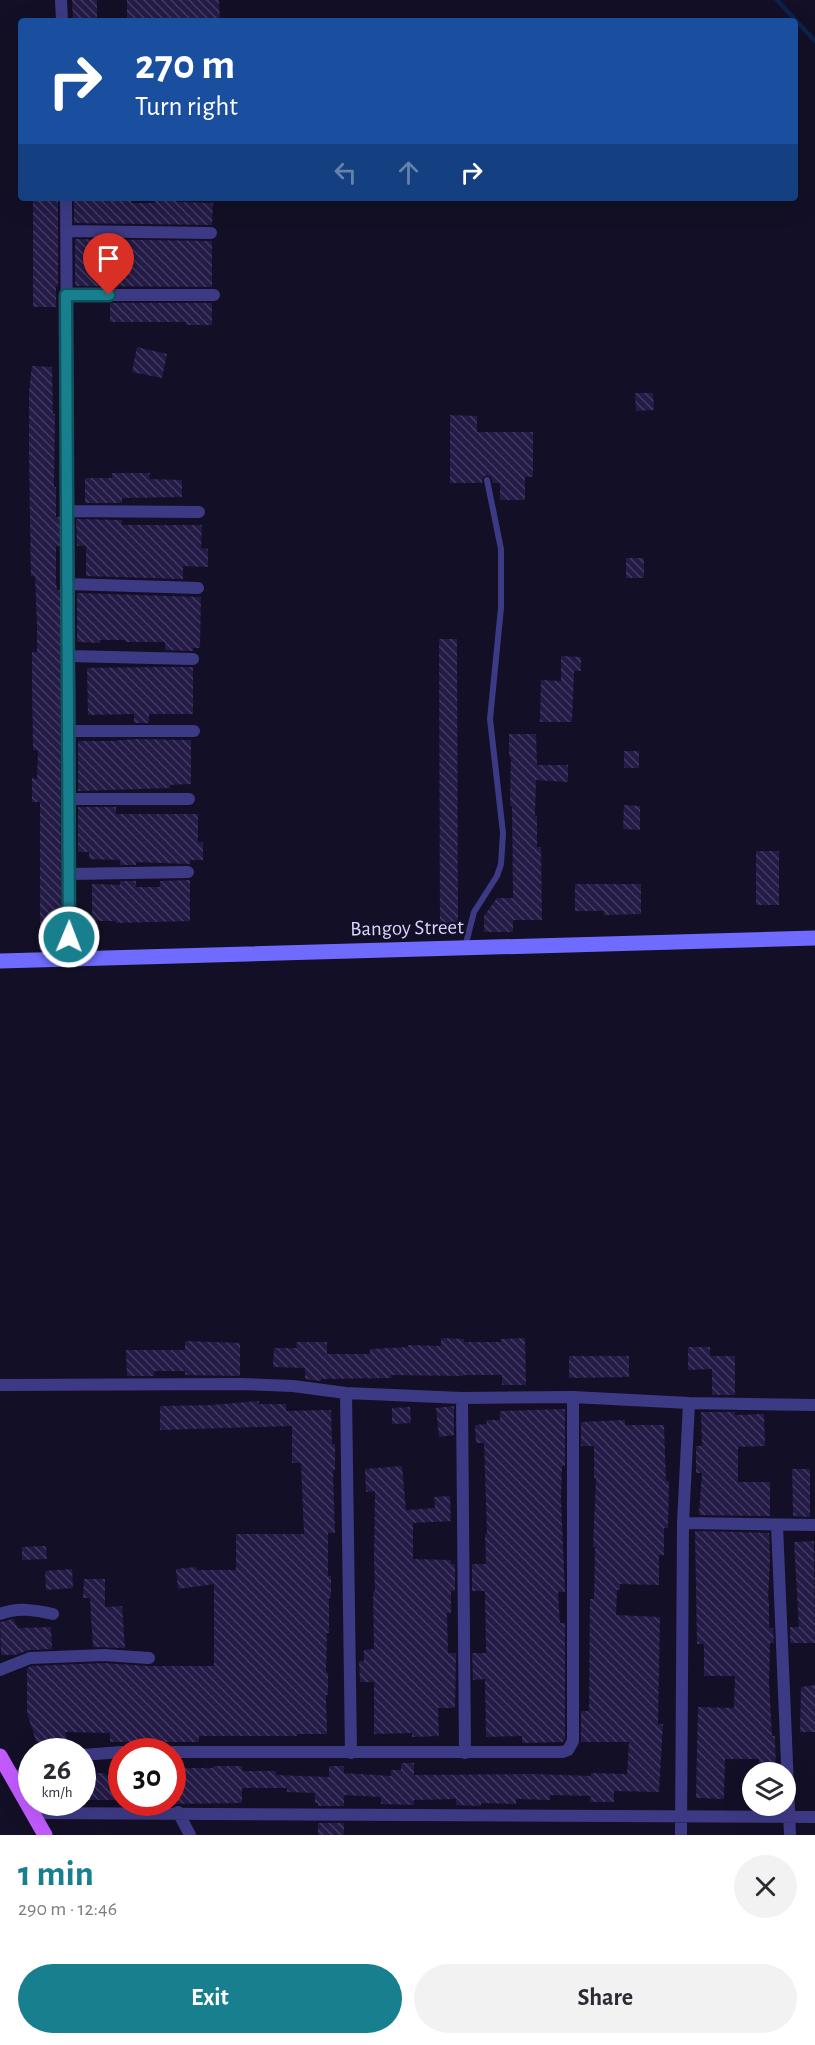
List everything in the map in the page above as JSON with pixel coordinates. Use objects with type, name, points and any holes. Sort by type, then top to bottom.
[{"type":"main road","name":"Bangoy Street","points":[[0,961],[815,938]]},
{"type":"main road","points":[[0,1756],[18,1788]]},
{"type":"main road","points":[[35,1816],[45,1835]]},
{"type":"street","points":[[61,0],[62,18]]},
{"type":"street","points":[[66,201],[69,958]]},
{"type":"street","points":[[66,231],[211,232]]},
{"type":"street","points":[[66,295],[214,295]]},
{"type":"street","points":[[68,511],[199,513]]},
{"type":"street","points":[[68,584],[198,588]]},
{"type":"street","points":[[69,656],[193,659]]},
{"type":"street","points":[[69,731],[194,731]]},
{"type":"street","points":[[70,798],[189,799]]},
{"type":"street","points":[[70,874],[188,872]]},
{"type":"street","points":[[0,1385],[241,1383],[293,1386],[346,1393],[462,1398],[573,1397],[689,1403],[815,1404]]},
{"type":"street","points":[[346,1393],[351,1753]]},
{"type":"street","points":[[186,1752],[465,1753],[562,1752],[568,1750],[573,1741],[573,1397]]},
{"type":"street","points":[[462,1398],[465,1753]]},
{"type":"street","points":[[681,1835],[683,1523],[689,1403]]},
{"type":"street","points":[[683,1523],[815,1525]]},
{"type":"street","points":[[777,1525],[789,1835]]},
{"type":"street","points":[[0,1614],[21,1610],[53,1614]]},
{"type":"street","points":[[0,1670],[30,1658],[95,1655],[149,1658]]},
{"type":"street","points":[[12,1778],[18,1776]]},
{"type":"street","points":[[186,1812],[815,1817]]},
{"type":"street","points":[[180,1816],[190,1835]]},
{"type":"lane","points":[[465,947],[474,912],[497,876],[501,864],[503,841],[501,803],[490,719],[501,608],[501,549],[487,480]]},
{"type":"building","points":[[72,0],[97,0],[97,18],[73,18]]},
{"type":"building","points":[[127,0],[219,0],[220,18],[127,18]]},
{"type":"building","points":[[33,201],[58,201],[56,307],[33,307]]},
{"type":"building","points":[[74,201],[213,203],[212,225],[74,223]]},
{"type":"building","points":[[75,239],[212,241],[212,287],[75,286]]},
{"type":"building","points":[[110,303],[212,303],[212,325],[186,325],[186,322],[110,322]]},
{"type":"building","points":[[137,347],[167,354],[162,378],[132,372]]},
{"type":"building","points":[[32,366],[52,367],[53,414],[55,414],[54,487],[56,487],[56,517],[60,517],[60,546],[56,546],[56,583],[57,590],[60,590],[61,924],[40,923],[40,802],[32,802],[32,778],[37,779],[38,750],[33,750],[32,652],[37,652],[37,626],[35,576],[31,576],[29,391]]},
{"type":"building","points":[[635,393],[653,393],[654,410],[636,411]]},
{"type":"building","points":[[450,415],[477,416],[477,432],[533,432],[533,477],[525,477],[525,500],[500,500],[500,483],[493,483],[488,475],[483,477],[482,483],[450,483]]},
{"type":"building","points":[[112,473],[150,473],[149,479],[182,480],[182,497],[122,498],[122,503],[85,503],[85,478],[112,478]]},
{"type":"building","points":[[76,519],[122,520],[122,525],[202,525],[201,548],[208,549],[208,567],[183,566],[183,579],[86,576],[86,546],[77,546]]},
{"type":"building","points":[[626,558],[644,558],[644,578],[626,578]]},
{"type":"building","points":[[77,593],[201,597],[200,648],[193,648],[193,651],[165,650],[165,642],[125,642],[125,640],[100,640],[100,643],[77,642]]},
{"type":"building","points":[[439,639],[457,639],[458,935],[440,935]]},
{"type":"building","points":[[561,656],[581,657],[581,671],[574,671],[572,722],[540,722],[541,680],[561,681]]},
{"type":"building","points":[[193,667],[193,714],[149,714],[149,723],[134,723],[134,714],[88,715],[87,668]]},
{"type":"building","points":[[509,734],[536,734],[537,765],[568,765],[568,782],[536,780],[535,816],[537,816],[537,847],[541,847],[542,920],[513,920],[513,932],[484,932],[484,916],[497,898],[513,898]]},
{"type":"building","points":[[191,740],[191,784],[170,785],[170,788],[78,791],[78,741]]},
{"type":"building","points":[[624,751],[639,751],[639,768],[624,768]]},
{"type":"building","points":[[624,805],[640,806],[640,830],[623,829]]},
{"type":"building","points":[[78,807],[116,807],[116,814],[198,814],[198,842],[203,842],[203,860],[190,860],[190,864],[136,862],[136,865],[120,865],[120,860],[89,859],[89,852],[78,852]]},
{"type":"building","points":[[756,851],[779,851],[779,905],[756,905]]},
{"type":"building","points":[[190,880],[190,921],[116,923],[116,921],[92,921],[92,884],[120,885],[120,881],[136,881],[136,887],[160,887],[160,881]]},
{"type":"building","points":[[575,884],[641,884],[641,914],[604,915],[604,911],[575,911]]},
{"type":"building","points":[[441,1338],[464,1339],[464,1342],[501,1342],[501,1339],[525,1338],[526,1385],[502,1385],[502,1375],[391,1375],[391,1378],[321,1379],[321,1381],[305,1379],[305,1368],[273,1367],[274,1348],[297,1348],[296,1342],[327,1342],[327,1354],[370,1354],[370,1349],[408,1347],[408,1345],[441,1346]]},
{"type":"building","points":[[185,1341],[240,1343],[240,1376],[185,1375],[185,1371],[154,1371],[154,1376],[127,1376],[126,1350],[185,1350]]},
{"type":"building","points":[[688,1347],[710,1347],[710,1356],[735,1356],[735,1395],[712,1395],[712,1369],[688,1370]]},
{"type":"building","points":[[569,1356],[629,1356],[629,1377],[569,1378]]},
{"type":"building","points":[[259,1401],[259,1404],[286,1404],[286,1411],[331,1410],[332,1444],[335,1444],[335,1470],[333,1470],[335,1533],[328,1533],[328,1576],[331,1576],[331,1598],[329,1598],[329,1633],[327,1633],[327,1734],[199,1736],[199,1742],[186,1742],[186,1738],[110,1738],[110,1733],[65,1732],[67,1738],[35,1738],[27,1713],[27,1668],[104,1663],[214,1666],[214,1584],[178,1589],[176,1569],[196,1567],[197,1570],[236,1570],[236,1534],[304,1534],[301,1463],[292,1463],[292,1426],[160,1430],[160,1406]]},
{"type":"building","points":[[454,1406],[454,1435],[439,1437],[436,1408]]},
{"type":"building","points":[[410,1407],[411,1423],[392,1424],[392,1408]]},
{"type":"building","points":[[565,1409],[565,1466],[562,1466],[561,1499],[565,1592],[558,1592],[560,1623],[565,1623],[565,1739],[563,1742],[522,1743],[522,1736],[486,1737],[485,1679],[473,1680],[472,1653],[486,1653],[485,1591],[472,1591],[472,1564],[486,1564],[485,1534],[487,1534],[484,1443],[476,1443],[475,1425],[487,1424],[486,1420],[500,1420],[500,1411]]},
{"type":"building","points":[[701,1412],[735,1412],[735,1415],[764,1414],[765,1446],[738,1447],[738,1482],[770,1482],[770,1516],[699,1515],[702,1473],[696,1473],[696,1446],[702,1446]]},
{"type":"building","points":[[625,1420],[625,1425],[664,1425],[666,1481],[669,1481],[668,1528],[664,1528],[664,1555],[659,1555],[659,1585],[620,1584],[620,1590],[617,1590],[616,1615],[660,1617],[658,1724],[663,1724],[659,1792],[614,1791],[614,1802],[590,1802],[591,1796],[550,1795],[550,1800],[516,1799],[516,1804],[481,1803],[481,1806],[456,1805],[456,1799],[414,1800],[414,1805],[381,1804],[381,1797],[344,1795],[344,1806],[318,1806],[318,1803],[315,1803],[315,1793],[287,1792],[287,1788],[242,1788],[242,1803],[186,1804],[186,1768],[213,1768],[213,1766],[242,1766],[242,1771],[276,1771],[276,1775],[329,1777],[329,1766],[344,1766],[344,1773],[391,1776],[391,1770],[401,1770],[401,1763],[414,1763],[414,1775],[591,1776],[591,1773],[627,1774],[629,1742],[581,1742],[581,1711],[589,1711],[590,1599],[594,1599],[595,1547],[593,1547],[596,1478],[594,1478],[594,1446],[581,1446],[581,1422]]},
{"type":"building","points":[[402,1466],[406,1510],[435,1508],[434,1497],[450,1496],[451,1521],[413,1523],[413,1559],[451,1560],[451,1564],[455,1564],[455,1591],[451,1591],[451,1613],[447,1613],[448,1653],[456,1653],[455,1708],[438,1708],[439,1736],[412,1737],[412,1733],[374,1734],[374,1682],[360,1682],[359,1661],[364,1661],[364,1650],[374,1649],[375,1491],[366,1492],[365,1469]]},
{"type":"building","points":[[792,1469],[810,1469],[810,1517],[793,1516]]},
{"type":"building","points":[[695,1531],[769,1533],[769,1628],[773,1628],[774,1643],[770,1643],[769,1682],[776,1762],[759,1762],[759,1759],[725,1759],[724,1799],[696,1798],[698,1707],[734,1708],[735,1676],[704,1676],[704,1644],[697,1644]]},
{"type":"building","points":[[814,1541],[815,1643],[790,1643],[790,1627],[799,1627],[794,1542]]},
{"type":"building","points":[[46,1546],[47,1559],[22,1560],[22,1547]]},
{"type":"building","points":[[72,1569],[73,1588],[46,1590],[45,1571]]},
{"type":"building","points":[[84,1579],[105,1579],[105,1607],[122,1606],[125,1648],[93,1647],[90,1598],[83,1598]]},
{"type":"building","points":[[13,1619],[18,1628],[51,1627],[52,1649],[1,1655],[0,1622]]},
{"type":"building","points":[[815,1685],[815,1732],[800,1732],[801,1687]]},
{"type":"building","points":[[96,1773],[108,1775],[108,1800],[96,1800]]},
{"type":"building","points":[[318,1823],[344,1823],[344,1835],[318,1835]]},
{"type":"waterway","points":[[777,0],[794,18]]},
{"type":"waterway","points":[[798,23],[815,41]]},
{"type":"route","points":[[69,937],[66,295],[109,295]]}]
